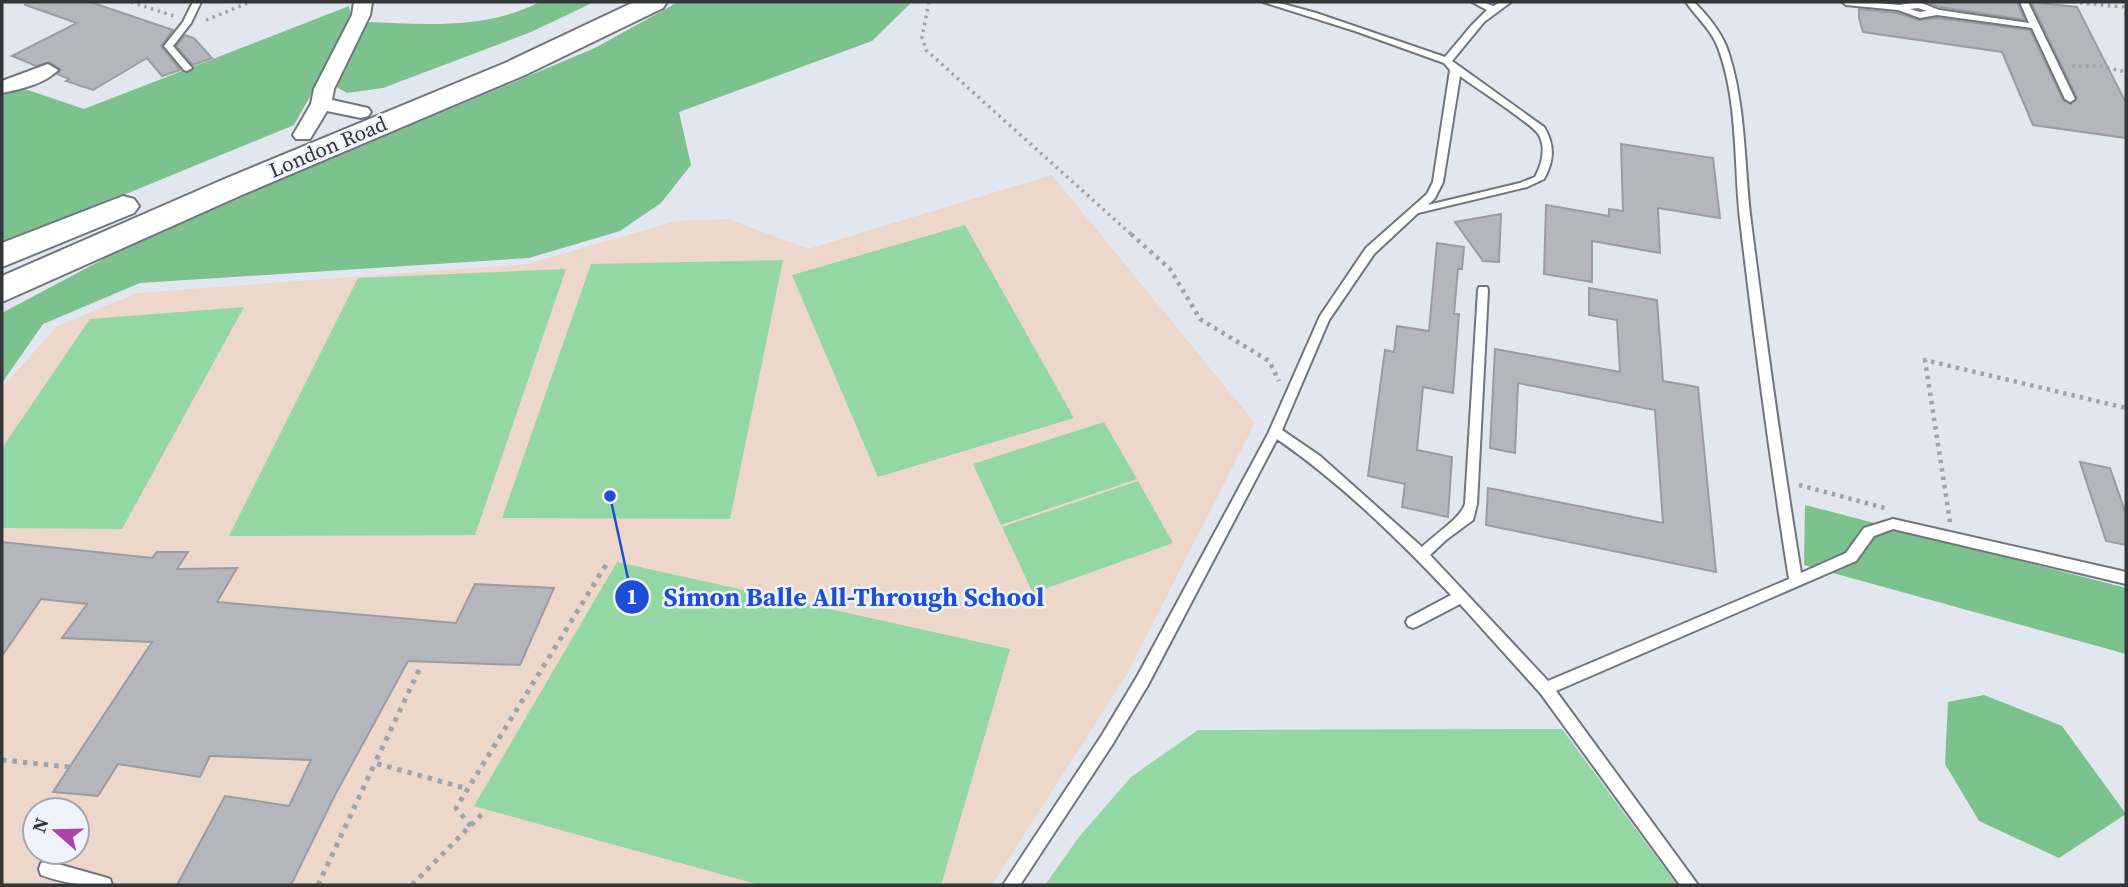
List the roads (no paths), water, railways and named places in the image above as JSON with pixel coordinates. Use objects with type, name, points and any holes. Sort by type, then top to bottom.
[{"type":"highway","name":"London Road","points":[[2,256],[497,57],[617,2]]},
{"type":"highway","name":"London Road","points":[[2,290],[175,211],[565,47],[654,2]]},
{"type":"street","points":[[303,135],[321,104],[324,89],[361,15],[363,2]]},
{"type":"street","points":[[2,87],[22,82],[48,69]]},
{"type":"street","points":[[321,104],[361,112]]},
{"type":"lane","points":[[187,68],[169,46],[187,23],[197,2]]},
{"type":"lane","points":[[1267,2],[1312,13],[1451,65],[1541,129],[1548,139],[1545,168],[1539,179],[1416,211]]},
{"type":"lane","points":[[1476,2],[1492,9]]},
{"type":"lane","points":[[1451,65],[1492,9],[1507,2]]},
{"type":"lane","points":[[1690,2],[1710,24],[1725,52],[1738,123],[1742,198],[1779,480],[1796,582]]},
{"type":"lane","points":[[1846,2],[1899,8],[1920,15],[1937,12],[2035,26]]},
{"type":"lane","points":[[2024,2],[2070,99]]},
{"type":"lane","points":[[1011,885],[1107,740],[1143,680],[1276,432],[1324,319],[1370,251],[1432,196],[1438,181],[1455,79],[1451,65]]},
{"type":"lane","points":[[1422,555],[1468,516],[1471,504],[1483,290]]},
{"type":"lane","points":[[1276,432],[1316,459],[1422,555],[1462,596],[1546,689],[1690,885]]},
{"type":"lane","points":[[1546,689],[1851,556],[1870,532],[1894,524],[2126,578]]},
{"type":"lane","points":[[1413,622],[1462,596]]},
{"type":"lane","points":[[47,869],[104,885]]},
{"type":"place","name":"Simon Balle All-Through School","points":[[610,496]]}]
